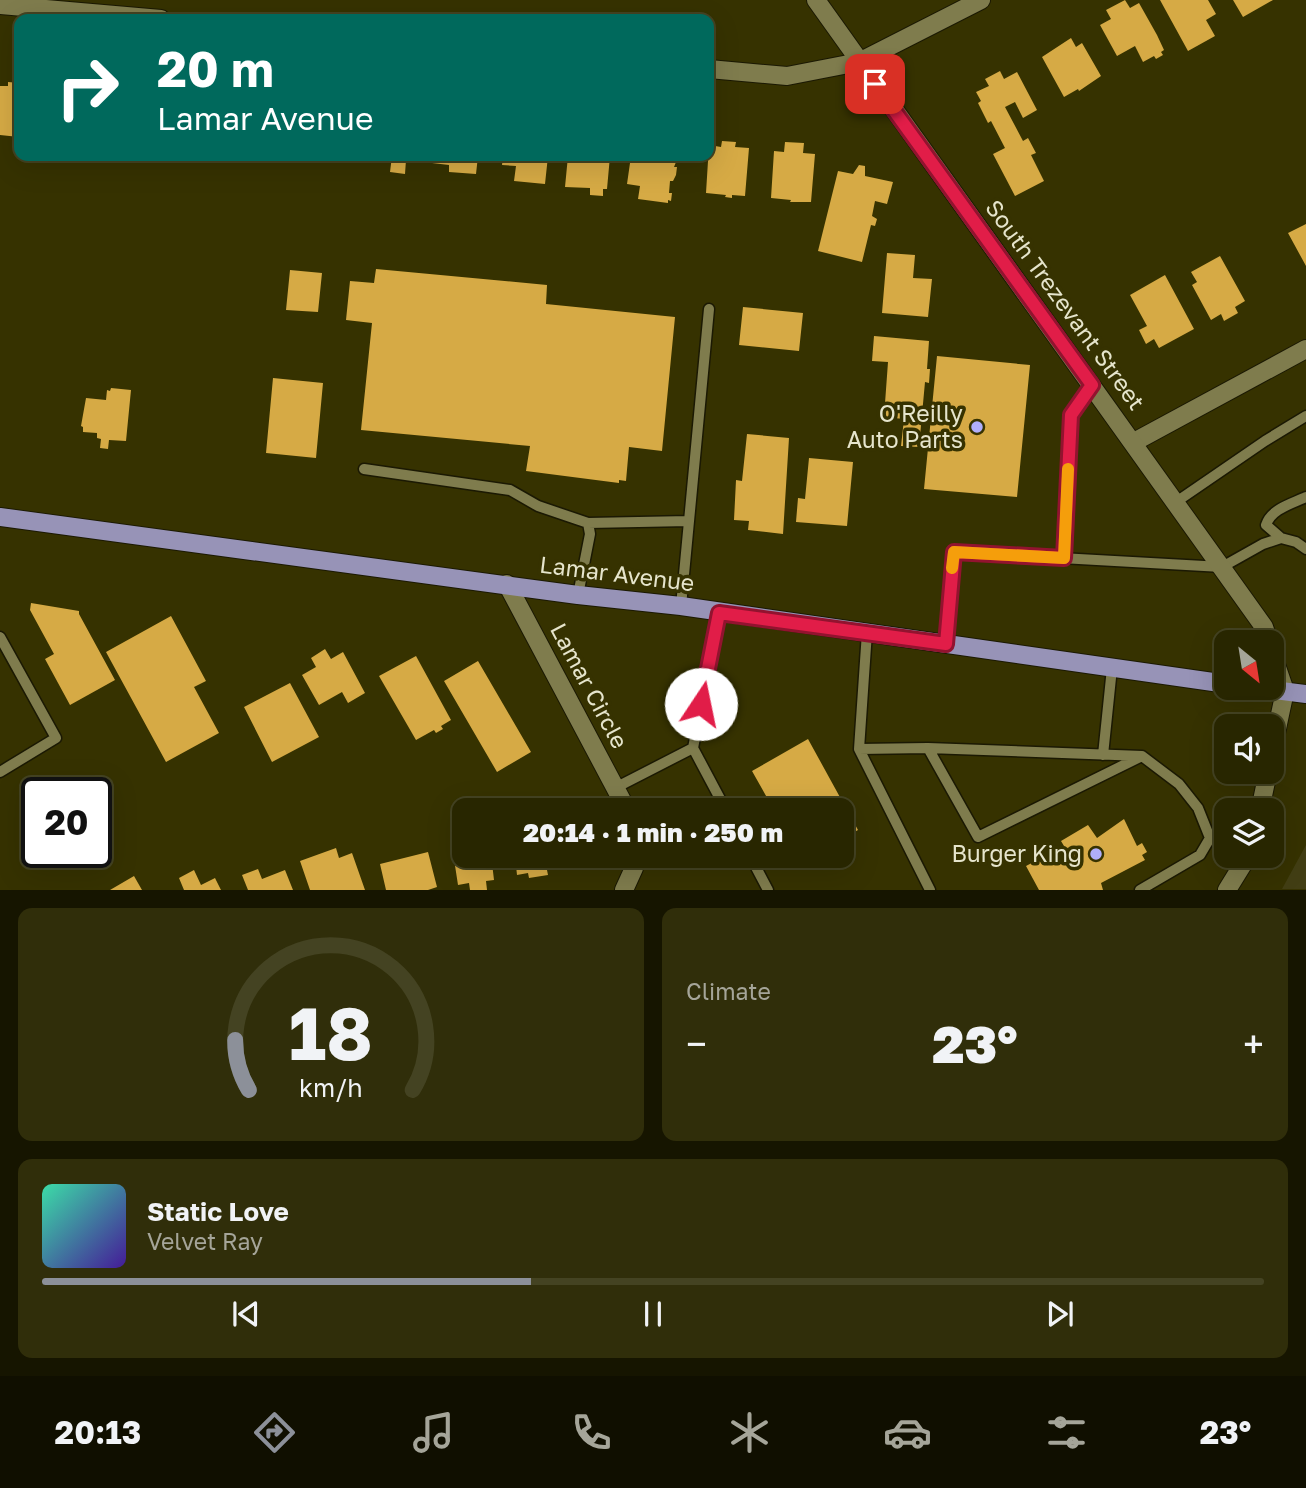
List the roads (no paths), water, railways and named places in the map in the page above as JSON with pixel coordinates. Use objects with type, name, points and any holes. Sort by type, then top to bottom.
[{"type":"main road","name":"Lamar Avenue","points":[[0,517],[681,606],[1214,682]]},
{"type":"main road","points":[[1285,691],[1306,694]]},
{"type":"street","name":"South Trezevant Street","points":[[816,0],[1134,442],[1265,630]]},
{"type":"street","points":[[714,69],[787,76],[859,62],[981,0]]},
{"type":"street","points":[[0,5],[104,14]]},
{"type":"street","points":[[1134,442],[1306,349]]},
{"type":"street","name":"Lamar Circle","points":[[507,584],[620,798]]},
{"type":"street","points":[[1280,714],[1284,688]]},
{"type":"street","points":[[624,890],[634,868]]},
{"type":"street","points":[[1227,890],[1241,868]]},
{"type":"lane","points":[[681,606],[709,309]]},
{"type":"lane","points":[[1064,558],[1071,415],[1092,385]]},
{"type":"lane","points":[[1176,502],[1306,416]]},
{"type":"lane","points":[[363,469],[510,490],[538,506],[588,523],[689,520]]},
{"type":"lane","points":[[1306,498],[1274,512],[1266,526],[1281,538],[1296,542],[1306,549]]},
{"type":"lane","points":[[578,594],[590,534],[588,523]]},
{"type":"lane","points":[[946,644],[954,552],[1222,567],[1263,544],[1281,538]]},
{"type":"lane","points":[[719,613],[693,748],[720,798]]},
{"type":"lane","points":[[867,632],[859,749],[930,890]]},
{"type":"lane","points":[[0,637],[56,738],[0,772]]},
{"type":"lane","points":[[1103,755],[1112,668]]},
{"type":"lane","points":[[615,788],[693,748]]},
{"type":"lane","points":[[859,749],[928,748],[1142,756],[1179,784],[1198,808],[1210,838],[1200,855],[1140,890]]},
{"type":"lane","points":[[928,748],[978,837],[1142,756]]},
{"type":"lane","points":[[756,868],[768,890]]},
{"type":"place","name":"O'Reilly Auto Parts","points":[[977,427]]},
{"type":"place","name":"Burger King","points":[[1096,854]]}]
